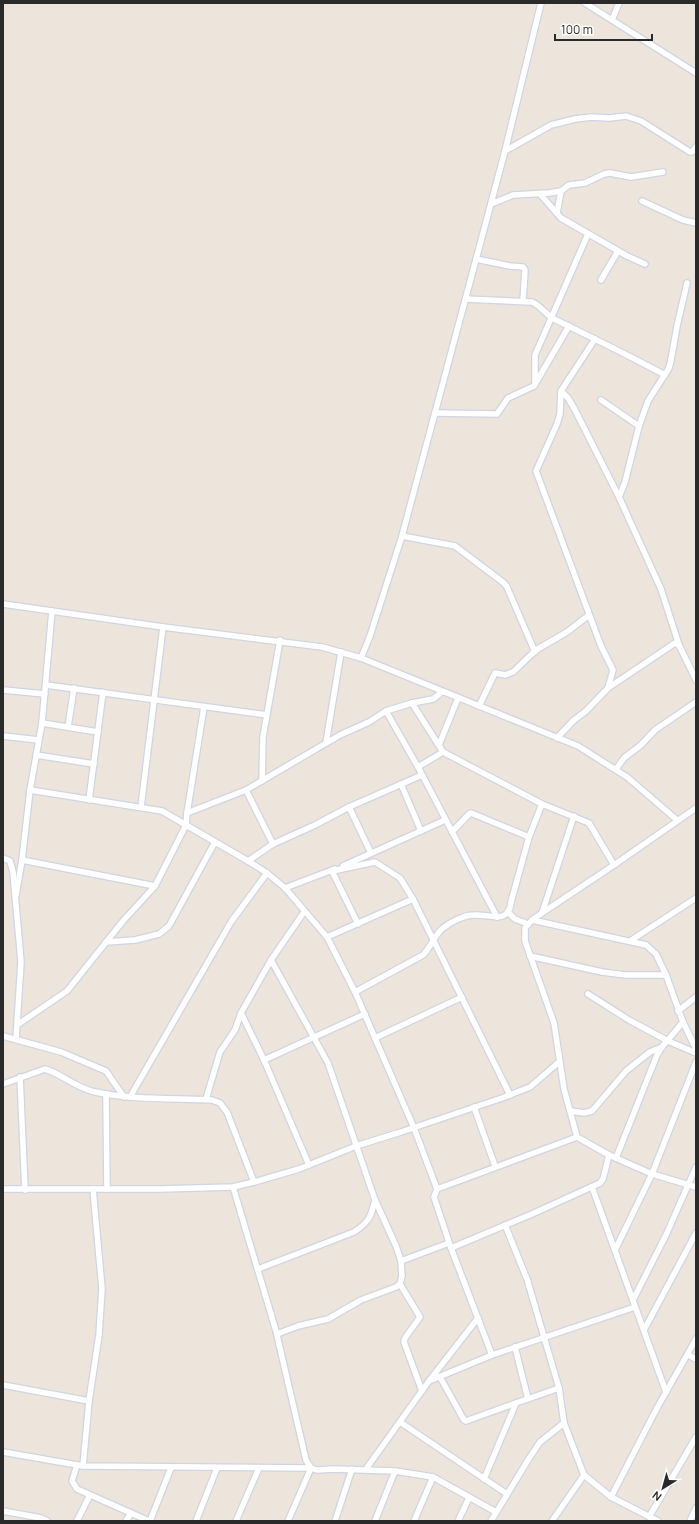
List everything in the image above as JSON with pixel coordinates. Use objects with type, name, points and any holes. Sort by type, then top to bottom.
[{"type":"street","points":[[361,658],[370,636],[402,536],[505,151],[541,3]]},
{"type":"street","points":[[585,3],[696,73]]},
{"type":"street","points":[[612,20],[619,3]]},
{"type":"street","points":[[505,151],[551,125],[591,116],[609,118],[626,116],[634,118],[642,121],[690,152],[692,152],[696,147]]},
{"type":"street","points":[[491,204],[512,195],[540,194],[561,190],[569,185],[585,184],[604,174],[610,173],[631,177],[664,172]]},
{"type":"street","points":[[557,212],[561,190]]},
{"type":"street","points":[[540,194],[561,218],[618,251],[646,264]]},
{"type":"street","points":[[642,201],[683,220],[696,223]]},
{"type":"street","points":[[535,382],[535,355],[588,234]]},
{"type":"street","points":[[601,280],[618,251]]},
{"type":"street","points":[[476,259],[523,267],[525,270],[523,301]]},
{"type":"street","points":[[619,497],[625,482],[639,426],[648,401],[665,375],[671,360],[687,283]]},
{"type":"street","points":[[466,300],[523,301],[535,303],[551,318],[665,375]]},
{"type":"street","points":[[435,414],[497,414],[508,398],[534,386],[569,326]]},
{"type":"street","points":[[595,339],[561,391],[560,414],[557,424],[536,470],[589,615],[601,646],[613,670],[608,688]]},
{"type":"street","points":[[561,391],[568,398],[619,497],[661,588],[679,645],[696,680]]},
{"type":"street","points":[[561,402],[568,398]]},
{"type":"street","points":[[601,400],[639,426]]},
{"type":"street","points":[[402,536],[455,546],[504,583],[507,586],[535,652]]},
{"type":"street","points":[[3,604],[163,627],[280,640],[322,647],[361,658],[578,746],[627,777],[677,820]]},
{"type":"street","points":[[16,895],[22,860],[30,790],[42,723],[52,611]]},
{"type":"street","points":[[479,706],[495,673],[506,675],[513,672],[535,652],[567,632],[589,615]]},
{"type":"street","points":[[141,808],[163,627]]},
{"type":"street","points":[[262,781],[262,737],[280,640]]},
{"type":"street","points":[[558,738],[573,721],[586,711],[608,688],[675,643],[679,645]]},
{"type":"street","points":[[326,743],[341,652]]},
{"type":"street","points":[[46,685],[267,715]]},
{"type":"street","points":[[68,727],[74,688]]},
{"type":"street","points":[[3,690],[45,694]]},
{"type":"street","points":[[89,800],[103,692]]},
{"type":"street","points":[[186,813],[246,790],[326,743],[386,711],[412,703],[433,699],[442,692]]},
{"type":"street","points":[[439,745],[458,698]]},
{"type":"street","points":[[616,770],[624,758],[641,745],[655,730],[696,702]]},
{"type":"street","points":[[412,703],[444,752],[542,804],[574,816],[589,824],[614,865]]},
{"type":"street","points":[[17,1025],[67,991],[122,921],[155,886],[186,825],[186,813],[204,707]]},
{"type":"street","points":[[386,711],[422,774],[497,917]]},
{"type":"street","points":[[42,723],[98,732]]},
{"type":"street","points":[[3,736],[38,740]]},
{"type":"street","points":[[418,767],[444,752]]},
{"type":"street","points":[[36,755],[94,764]]},
{"type":"street","points":[[248,861],[273,844],[422,774]]},
{"type":"street","points":[[401,784],[421,831]]},
{"type":"street","points":[[30,790],[162,811],[267,873],[285,888],[327,937],[355,992],[414,1128],[437,1189],[434,1197],[450,1246],[492,1355]]},
{"type":"street","points":[[246,790],[273,844]]},
{"type":"street","points":[[355,992],[423,955],[429,949],[442,928],[466,916],[474,915],[497,917],[510,910],[529,837],[542,804]]},
{"type":"street","points":[[349,807],[371,854]]},
{"type":"street","points":[[696,808],[614,865],[542,912],[525,928],[526,941],[530,956],[554,1023],[564,1089],[577,1137],[609,1156],[652,1174],[696,1187]]},
{"type":"street","points":[[452,832],[471,813],[529,837]]},
{"type":"street","points":[[542,912],[574,816]]},
{"type":"street","points":[[285,888],[332,871],[445,820]]},
{"type":"street","points":[[106,942],[135,940],[160,934],[169,926],[215,842]]},
{"type":"street","points":[[3,858],[10,861],[13,872],[21,962],[16,1039]]},
{"type":"street","points":[[22,860],[155,886]]},
{"type":"street","points":[[332,871],[375,862],[400,878],[413,899],[434,940],[510,1095]]},
{"type":"street","points":[[332,871],[358,924]]},
{"type":"street","points":[[127,1097],[232,922],[267,873]]},
{"type":"street","points":[[630,941],[696,898]]},
{"type":"street","points":[[327,937],[413,899]]},
{"type":"street","points":[[206,1099],[220,1052],[235,1030],[241,1013],[271,960],[304,912]]},
{"type":"street","points":[[508,912],[515,919],[646,945],[656,954],[666,975],[678,1011],[696,1049]]},
{"type":"street","points":[[530,956],[602,972],[626,975],[666,975]]},
{"type":"street","points":[[271,960],[328,1063],[375,1200],[396,1246],[401,1261],[402,1276],[400,1284],[396,1287],[361,1300],[328,1319],[298,1326],[277,1334]]},
{"type":"street","points":[[588,994],[629,1020],[668,1041],[696,1053]]},
{"type":"street","points":[[375,1038],[462,997]]},
{"type":"street","points":[[678,1011],[696,997]]},
{"type":"street","points":[[241,1013],[264,1060],[309,1165]]},
{"type":"street","points":[[264,1060],[365,1014]]},
{"type":"street","points":[[571,1111],[584,1112],[592,1110],[626,1070],[668,1041],[683,1022]]},
{"type":"street","points":[[3,1036],[61,1052],[106,1071],[127,1097]]},
{"type":"street","points":[[616,1158],[657,1055],[662,1046]]},
{"type":"street","points":[[3,1189],[233,1187],[309,1165],[356,1146],[510,1095],[530,1087],[559,1062]]},
{"type":"street","points":[[614,1250],[652,1174],[696,1062]]},
{"type":"street","points":[[3,1084],[45,1069],[70,1083],[94,1092],[127,1097],[206,1099],[220,1103],[227,1112],[254,1182]]},
{"type":"street","points":[[20,1077],[25,1190]]},
{"type":"street","points":[[106,1094],[107,1189]]},
{"type":"street","points":[[474,1108],[495,1166]]},
{"type":"street","points":[[437,1189],[495,1166],[577,1137]]},
{"type":"street","points":[[401,1261],[450,1246],[505,1225],[600,1184],[603,1179],[609,1156]]},
{"type":"street","points":[[633,1300],[666,1235],[696,1167]]},
{"type":"street","points":[[233,1187],[277,1334],[306,1460],[311,1468]]},
{"type":"street","points":[[592,1187],[666,1392]]},
{"type":"street","points":[[93,1189],[102,1290],[99,1335],[80,1466],[72,1481],[73,1485],[77,1489],[150,1521],[171,1468]]},
{"type":"street","points":[[258,1269],[354,1232],[367,1224],[372,1214],[375,1200]]},
{"type":"street","points":[[505,1225],[527,1279],[559,1388],[564,1423],[584,1475],[611,1497],[658,1521]]},
{"type":"street","points":[[644,1330],[696,1232]]},
{"type":"street","points":[[400,1284],[420,1317],[405,1338],[404,1342],[422,1391]]},
{"type":"street","points":[[429,1381],[492,1355],[635,1307]]},
{"type":"street","points":[[366,1469],[429,1381],[478,1318]]},
{"type":"street","points":[[611,1497],[666,1392],[696,1339]]},
{"type":"street","points":[[515,1347],[528,1399]]},
{"type":"street","points":[[688,1355],[696,1359]]},
{"type":"street","points":[[440,1377],[464,1420],[559,1388]]},
{"type":"street","points":[[3,1385],[89,1401]]},
{"type":"street","points":[[484,1479],[516,1403]]},
{"type":"street","points":[[400,1422],[507,1494]]},
{"type":"street","points":[[491,1521],[540,1442],[564,1423]]},
{"type":"street","points":[[649,1517],[696,1437]]},
{"type":"street","points":[[3,1452],[80,1466],[395,1470],[433,1476],[469,1498],[496,1512]]},
{"type":"street","points":[[196,1521],[216,1468]]},
{"type":"street","points":[[236,1521],[259,1468]]},
{"type":"street","points":[[288,1521],[311,1468]]},
{"type":"street","points":[[334,1521],[352,1469]]},
{"type":"street","points":[[375,1521],[395,1470]]},
{"type":"street","points":[[552,1521],[584,1475]]},
{"type":"street","points":[[415,1521],[433,1476]]},
{"type":"street","points":[[77,1521],[90,1495]]},
{"type":"street","points":[[458,1521],[469,1498]]},
{"type":"street","points":[[690,1521],[696,1508]]},
{"type":"street","points":[[3,1511],[40,1518],[47,1521]]},
{"type":"street","points":[[126,1521],[130,1513]]}]
